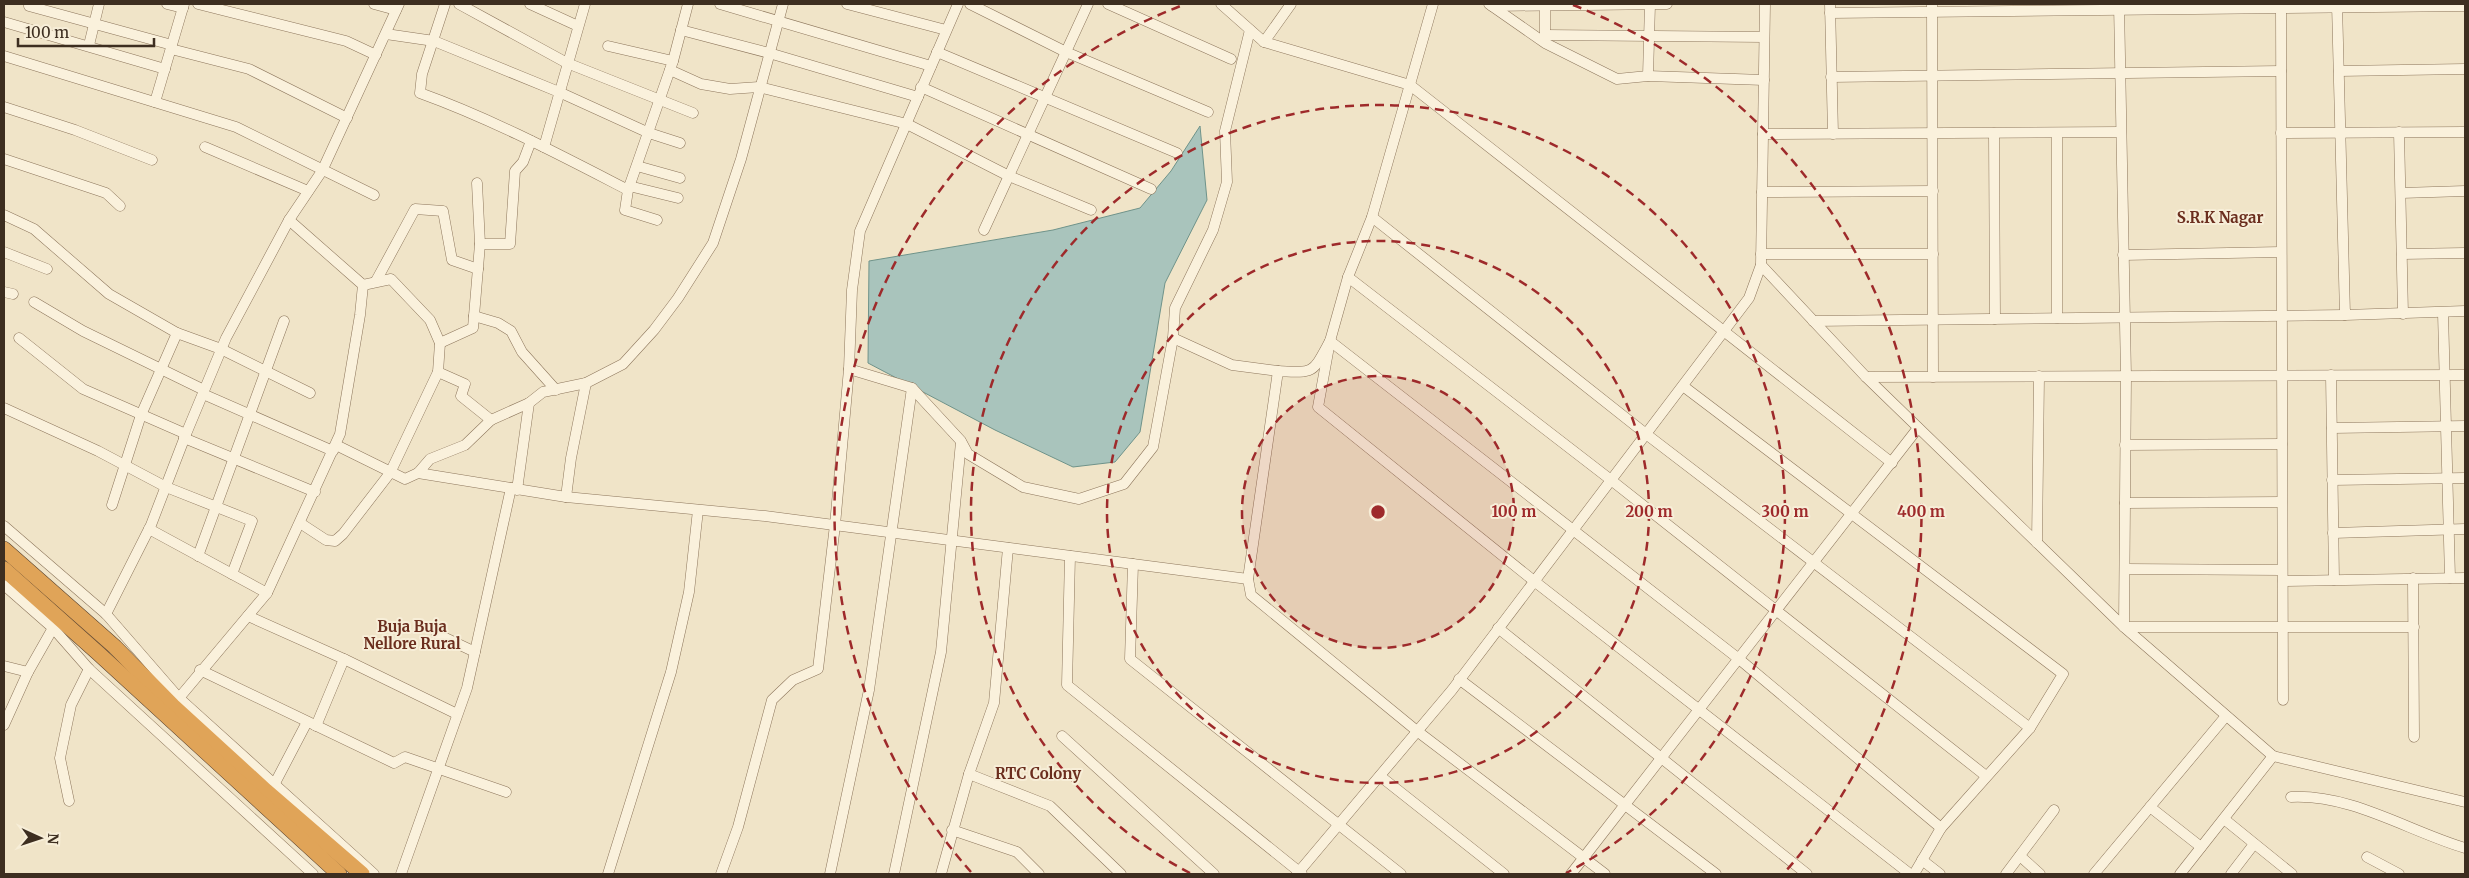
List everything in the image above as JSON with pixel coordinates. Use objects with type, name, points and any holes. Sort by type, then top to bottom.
[{"type":"highway","points":[[4,550],[115,648],[173,706],[259,785],[362,874]]},
{"type":"highway","points":[[4,569],[340,874]]},
{"type":"street","points":[[89,45],[99,4]]},
{"type":"street","points":[[154,102],[184,6],[167,4]]},
{"type":"street","points":[[198,4],[346,41],[376,54]]},
{"type":"street","points":[[106,614],[149,529],[221,349],[289,220],[322,171],[398,7],[374,4]]},
{"type":"street","points":[[446,4],[422,74],[420,93],[458,107],[628,188],[678,198]]},
{"type":"street","points":[[459,4],[567,63],[693,113]]},
{"type":"street","points":[[530,4],[578,26]]},
{"type":"street","points":[[544,147],[585,4]]},
{"type":"street","points":[[657,220],[625,210],[628,188],[649,133],[671,66],[688,4]]},
{"type":"street","points":[[720,4],[931,66]]},
{"type":"street","points":[[34,302],[83,331],[161,368],[204,392],[251,414],[405,479],[418,473],[430,459],[465,445],[491,420],[529,403],[543,392],[586,383],[623,364],[654,330],[678,298],[713,242],[741,158],[783,4]]},
{"type":"street","points":[[847,4],[946,30]]},
{"type":"street","points":[[721,874],[738,827],[772,700],[793,680],[818,669],[835,526],[849,369],[852,290],[860,231],[958,4]]},
{"type":"street","points":[[970,4],[1066,52],[1208,112]]},
{"type":"street","points":[[984,230],[1088,4]]},
{"type":"street","points":[[1108,4],[1231,59]]},
{"type":"street","points":[[1221,4],[1264,42],[1410,85],[1892,463]]},
{"type":"street","points":[[1434,4],[1372,217],[1348,277],[1330,341],[1318,407],[1534,581],[1910,874]]},
{"type":"street","points":[[1545,39],[1546,4]]},
{"type":"street","points":[[1648,76],[1650,4]]},
{"type":"street","points":[[1490,5],[1667,4]]},
{"type":"street","points":[[1070,556],[1066,686],[1299,874],[1460,679],[1749,298],[1761,259],[1765,4]]},
{"type":"street","points":[[1264,42],[1288,5]]},
{"type":"street","points":[[1490,5],[1545,39],[1617,79],[1648,76],[1764,80]]},
{"type":"street","points":[[29,6],[94,23],[249,69],[347,118]]},
{"type":"street","points":[[2337,6],[2345,315]]},
{"type":"street","points":[[1833,134],[1830,9],[2465,6]]},
{"type":"street","points":[[2119,7],[2126,376],[2124,627]]},
{"type":"street","points":[[1932,8],[1933,377]]},
{"type":"street","points":[[2281,8],[2283,700]]},
{"type":"street","points":[[4,22],[89,45],[165,69]]},
{"type":"street","points":[[681,30],[920,92],[1151,189]]},
{"type":"street","points":[[849,369],[912,388],[961,441],[968,454],[1023,486],[1079,499],[1124,484],[1153,447],[1173,338],[1175,308],[1213,230],[1227,182],[1225,131],[1250,30]]},
{"type":"street","points":[[386,34],[434,41],[559,92],[649,133],[680,142]]},
{"type":"street","points":[[1545,39],[1649,36],[1764,37]]},
{"type":"street","points":[[608,46],[671,66],[702,84],[730,89],[759,88],[907,124],[1009,176],[1091,210]]},
{"type":"street","points":[[937,52],[1177,153]]},
{"type":"street","points":[[4,56],[236,127],[322,171],[374,194]]},
{"type":"street","points":[[2339,71],[2465,69]]},
{"type":"street","points":[[1831,77],[2281,71]]},
{"type":"street","points":[[4,107],[75,130],[152,160]]},
{"type":"street","points":[[1763,134],[2121,132]]},
{"type":"street","points":[[2399,132],[2403,314]]},
{"type":"street","points":[[2281,133],[2465,132]]},
{"type":"street","points":[[1994,133],[1995,319]]},
{"type":"street","points":[[2057,133],[2057,318]]},
{"type":"street","points":[[480,244],[510,244],[514,171],[523,162],[531,141]]},
{"type":"street","points":[[205,146],[308,191]]},
{"type":"street","points":[[4,159],[106,193],[120,206]]},
{"type":"street","points":[[637,166],[680,178]]},
{"type":"street","points":[[440,343],[473,328],[480,244],[477,183]]},
{"type":"street","points":[[1762,192],[1933,191]]},
{"type":"street","points":[[2401,193],[2465,192]]},
{"type":"street","points":[[376,281],[415,208],[443,211],[452,260],[478,269]]},
{"type":"street","points":[[4,215],[34,229],[109,294],[176,333],[221,349],[310,393]]},
{"type":"street","points":[[1372,217],[1646,434],[2030,728]]},
{"type":"street","points":[[289,220],[363,285]]},
{"type":"street","points":[[4,252],[47,269]]},
{"type":"street","points":[[2123,255],[2281,252]]},
{"type":"street","points":[[2402,254],[2465,253]]},
{"type":"street","points":[[1761,259],[1933,254]]},
{"type":"street","points":[[1761,259],[1813,321],[1918,428],[2124,627],[2273,756],[2465,802]]},
{"type":"street","points":[[1348,277],[1611,480],[1986,776]]},
{"type":"street","points":[[300,523],[326,540],[336,541],[343,534],[390,473],[438,372],[440,343],[430,320],[391,279],[363,285]]},
{"type":"street","points":[[179,698],[200,670],[266,593],[315,492],[342,425],[363,285]]},
{"type":"street","points":[[1813,321],[2282,316],[2465,311]]},
{"type":"street","points":[[2443,313],[2450,578]]},
{"type":"street","points":[[474,316],[498,323],[511,331],[522,352],[556,390]]},
{"type":"street","points":[[198,556],[284,321]]},
{"type":"street","points":[[112,505],[141,415],[176,333]]},
{"type":"street","points":[[19,338],[83,390],[315,492]]},
{"type":"street","points":[[1173,338],[1232,365],[1307,373],[1316,367],[1330,341]]},
{"type":"street","points":[[1330,341],[1739,659],[1941,828]]},
{"type":"street","points":[[1278,371],[1248,579],[1250,595],[1417,731],[1605,874]]},
{"type":"street","points":[[438,372],[465,384],[461,396],[491,420]]},
{"type":"street","points":[[2331,375],[2334,580]]},
{"type":"street","points":[[1866,377],[2465,375]]},
{"type":"street","points":[[2038,543],[2039,376]]},
{"type":"street","points":[[566,497],[571,458],[586,383]]},
{"type":"street","points":[[1682,386],[2063,674],[2030,728],[1941,828],[1914,874]]},
{"type":"street","points":[[830,874],[869,690],[912,388]]},
{"type":"street","points":[[401,874],[466,688],[514,489],[529,403]]},
{"type":"street","points":[[4,408],[125,465],[166,487],[252,521],[232,574]]},
{"type":"street","points":[[2332,428],[2465,426]]},
{"type":"street","points":[[1571,874],[1918,428]]},
{"type":"street","points":[[894,874],[941,652],[961,441]]},
{"type":"street","points":[[2125,445],[2282,444]]},
{"type":"street","points":[[418,473],[566,497],[891,532],[1248,579]]},
{"type":"street","points":[[2332,480],[2465,478]]},
{"type":"street","points":[[2125,503],[2282,502]]},
{"type":"street","points":[[608,874],[671,672],[690,592],[698,510]]},
{"type":"street","points":[[4,526],[106,614],[179,698],[374,874]]},
{"type":"street","points":[[149,529],[266,593]]},
{"type":"street","points":[[2333,533],[2465,529]]},
{"type":"street","points":[[941,874],[969,774],[994,703],[1008,548]]},
{"type":"street","points":[[1134,564],[1130,659],[1338,826],[1401,874]]},
{"type":"street","points":[[2125,569],[2334,580],[2465,578]]},
{"type":"street","points":[[2414,578],[2414,737]]},
{"type":"street","points":[[4,586],[52,628],[89,669],[313,874]]},
{"type":"street","points":[[248,616],[344,659],[457,714]]},
{"type":"street","points":[[2124,627],[2414,627]]},
{"type":"street","points":[[4,725],[28,672],[52,628]]},
{"type":"street","points":[[1498,628],[1807,874]]},
{"type":"street","points":[[436,634],[475,652]]},
{"type":"street","points":[[274,785],[312,724],[344,659]]},
{"type":"street","points":[[4,666],[28,672]]},
{"type":"street","points":[[69,801],[60,758],[71,705],[89,669]]},
{"type":"street","points":[[200,670],[394,763],[406,757],[506,792]]},
{"type":"street","points":[[1460,679],[1716,874]]},
{"type":"street","points":[[2094,874],[2226,716]]},
{"type":"street","points":[[1062,736],[1214,874]]},
{"type":"street","points":[[2180,874],[2273,756]]},
{"type":"street","points":[[969,774],[1050,806],[1122,874]]},
{"type":"street","points":[[1380,776],[1504,874]]},
{"type":"street","points":[[2291,797],[2313,796],[2338,800],[2438,840],[2465,848]]},
{"type":"street","points":[[2150,807],[2201,847]]},
{"type":"street","points":[[2006,874],[2054,810]]},
{"type":"street","points":[[2224,819],[2292,874]]},
{"type":"street","points":[[952,830],[1017,852],[1039,874]]},
{"type":"street","points":[[2231,874],[2254,844]]},
{"type":"street","points":[[2020,856],[2040,874]]},
{"type":"street","points":[[2367,857],[2399,874]]},
{"type":"street","points":[[1922,860],[1940,874]]},
{"type":"water","points":[[1200,126],[1207,200],[1165,283],[1140,432],[1115,462],[1073,467],[995,430],[868,363],[869,261],[1053,230],[1140,208],[1171,171]]},
{"type":"district","name":"S.R.K Nagar","points":[[2220,217]]},
{"type":"district","name":"Buja Buja Nellore Rural","points":[[412,634]]},
{"type":"district","name":"RTC Colony","points":[[1038,773]]}]
